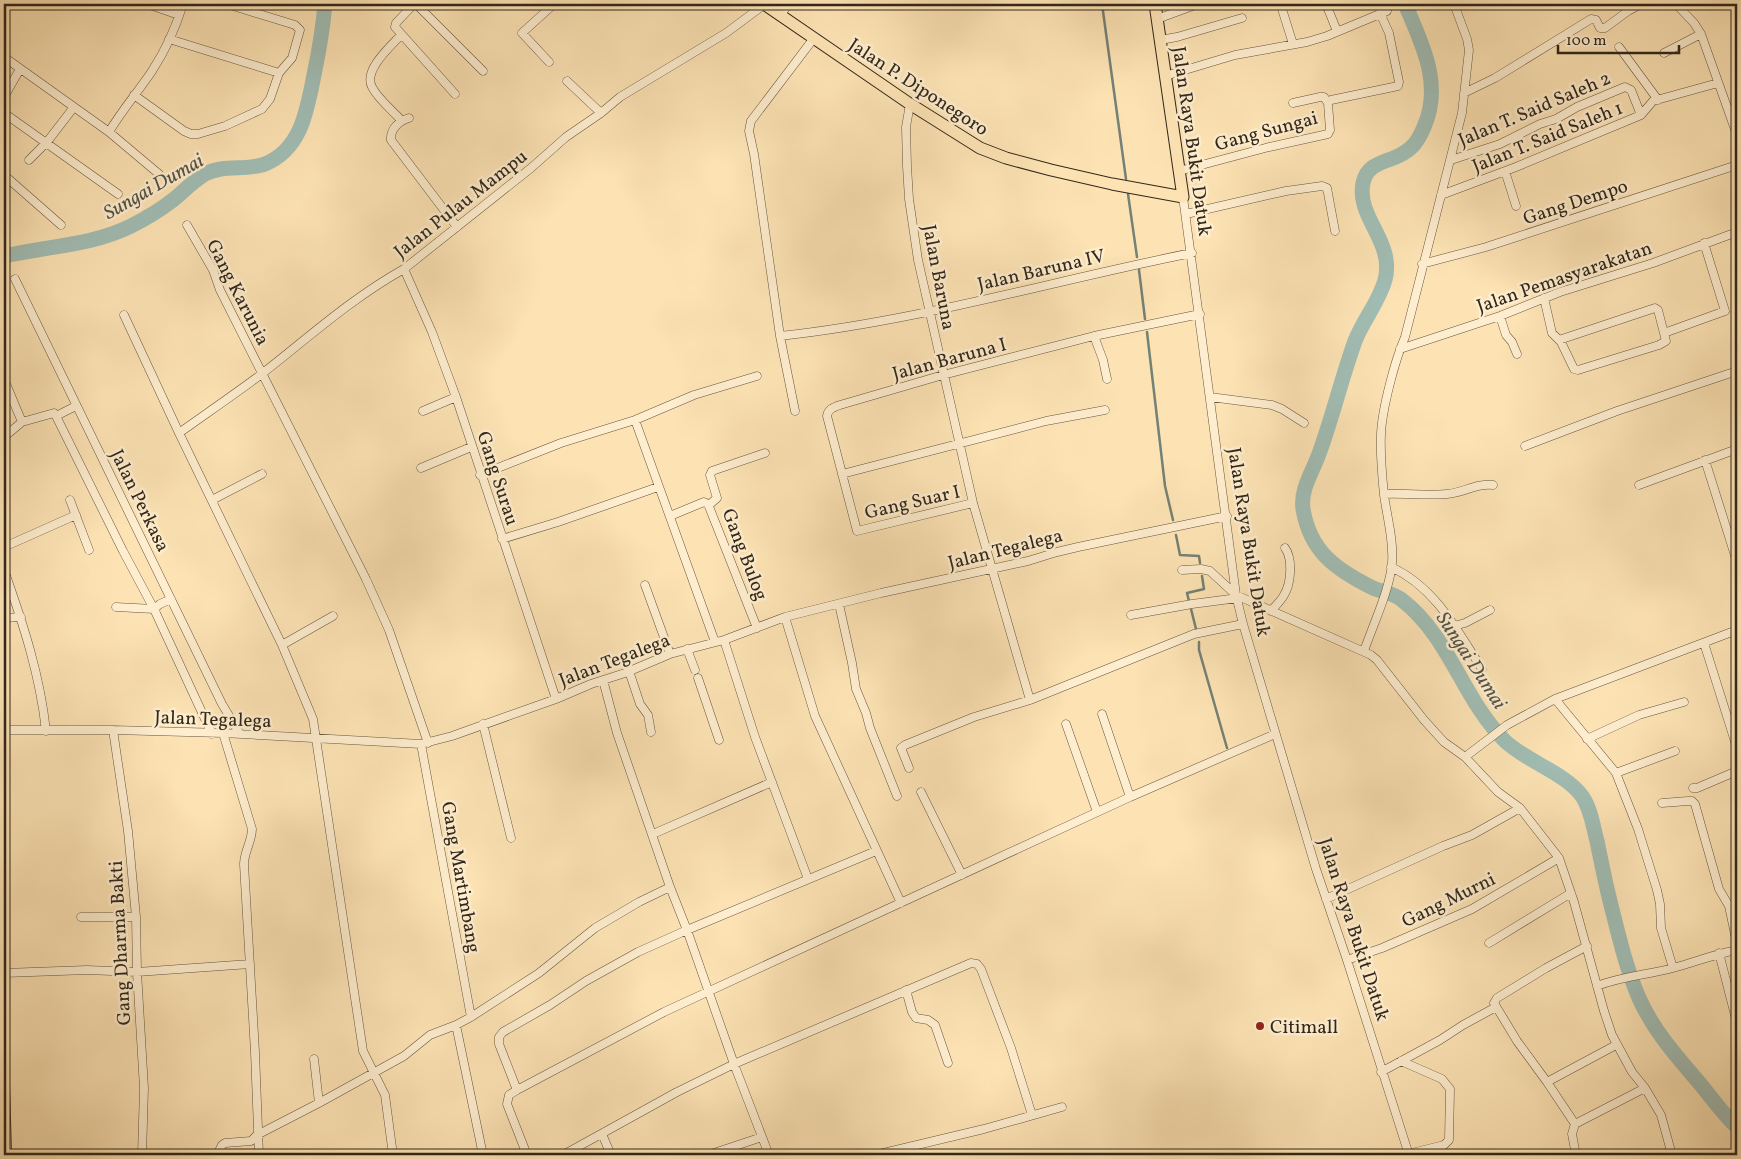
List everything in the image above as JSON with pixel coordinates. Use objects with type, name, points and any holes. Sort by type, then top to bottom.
[{"type":"main road","name":"Jalan P. Diponegoro","points":[[765,4],[910,104],[963,139],[992,154],[1112,184],[1183,197]]},
{"type":"main road","name":"Jalan Raya Bukit Datuk","points":[[1155,4],[1183,197]]},
{"type":"street","points":[[147,4],[180,15]]},
{"type":"street","points":[[109,132],[152,70],[169,39],[183,4]]},
{"type":"street","points":[[134,95],[191,134],[198,134],[224,126],[262,109],[270,99],[279,73],[292,58],[300,35],[299,27],[227,4]]},
{"type":"street","points":[[455,94],[395,27],[396,23],[415,4],[483,71]]},
{"type":"street","points":[[549,62],[522,33],[554,4]]},
{"type":"street","name":"Jalan Pulau Mampu","points":[[179,433],[262,374],[347,304],[383,280],[404,269],[531,168],[566,137],[620,97],[726,33],[765,4]]},
{"type":"street","points":[[780,15],[789,4]]},
{"type":"street","points":[[1157,20],[1198,4]]},
{"type":"street","points":[[1326,4],[1337,31]]},
{"type":"street","points":[[1164,76],[1235,55],[1328,36],[1387,11],[1386,4]]},
{"type":"street","points":[[1364,651],[1388,584],[1391,567],[1392,552],[1384,494],[1381,448],[1382,424],[1462,113],[1469,56],[1468,44],[1454,4]]},
{"type":"street","points":[[1464,92],[1495,78],[1591,19],[1596,20],[1600,28],[1605,28],[1641,4]]},
{"type":"street","points":[[1676,4],[1694,23],[1701,34],[1737,132]]},
{"type":"street","points":[[1282,9],[1293,44]]},
{"type":"street","name":"Gang Sungai","points":[[1179,171],[1269,147],[1328,134],[1330,130],[1328,103],[1338,98],[1398,86],[1399,82],[1389,33],[1380,13]]},
{"type":"street","points":[[1160,40],[1177,38],[1242,18]]},
{"type":"street","points":[[1664,53],[1701,34]]},
{"type":"street","points":[[401,35],[376,64],[370,74],[370,80],[373,89],[405,119],[391,133],[390,136],[393,143],[458,227]]},
{"type":"street","points":[[795,411],[780,336],[754,154],[748,126],[814,38]]},
{"type":"street","points":[[169,39],[279,73]]},
{"type":"street","points":[[1619,47],[1658,100]]},
{"type":"street","points":[[4,57],[109,132],[159,174]]},
{"type":"street","points":[[4,98],[20,69]]},
{"type":"street","points":[[567,82],[600,113]]},
{"type":"street","name":"Jalan T. Said Saleh 1","points":[[1441,195],[1505,171],[1642,114],[1649,105],[1658,100],[1718,82]]},
{"type":"street","name":"Jalan T. Said Saleh 2","points":[[1451,160],[1500,144],[1540,124],[1556,119],[1578,107],[1625,87],[1631,90],[1642,114]]},
{"type":"street","points":[[1294,103],[1320,97],[1324,97],[1328,103]]},
{"type":"street","name":"Jalan Baruna","points":[[910,104],[906,135],[910,198],[916,248],[973,503],[1030,700]]},
{"type":"street","points":[[29,160],[47,142],[74,107]]},
{"type":"street","points":[[4,113],[118,194]]},
{"type":"street","name":"Gang Dempo","points":[[1422,264],[1486,247],[1737,165]]},
{"type":"street","points":[[1505,171],[1516,206]]},
{"type":"street","points":[[4,175],[61,225]]},
{"type":"street","points":[[1186,214],[1286,191],[1322,186],[1327,188],[1335,231]]},
{"type":"street","name":"Jalan Raya Bukit Datuk","points":[[1183,197],[1242,624],[1326,899],[1408,1155]]},
{"type":"street","name":"Gang Karunia","points":[[188,225],[213,270],[220,290],[380,610],[425,743]]},
{"type":"street","name":"Jalan Pemasyarakatan","points":[[1400,349],[1500,316],[1544,298],[1654,263],[1737,232]]},
{"type":"street","points":[[1664,333],[1724,311],[1704,243]]},
{"type":"street","name":"Jalan Baruna IV","points":[[780,336],[831,331],[1192,253]]},
{"type":"street","name":"Gang Surau","points":[[404,269],[432,332],[456,397],[480,475],[556,699]]},
{"type":"street","name":"Jalan Perkasa","points":[[15,279],[222,704],[240,734]]},
{"type":"street","points":[[1544,298],[1552,333],[1559,340],[1574,369],[1578,370],[1659,345],[1666,341],[1658,310],[1655,308],[1559,340]]},
{"type":"street","name":"Jalan Baruna I","points":[[858,531],[827,416],[830,410],[840,405],[943,375],[1094,336],[1200,314]]},
{"type":"street","points":[[124,315],[282,645],[314,719],[363,1051],[385,1095],[393,1155]]},
{"type":"street","points":[[1500,316],[1506,335],[1512,342],[1517,354]]},
{"type":"street","points":[[1094,336],[1103,360],[1107,379]]},
{"type":"street","points":[[1525,446],[1624,408],[1737,371]]},
{"type":"street","points":[[480,475],[561,443],[634,420],[694,395],[756,376]]},
{"type":"street","points":[[4,379],[22,422]]},
{"type":"street","points":[[423,411],[456,397]]},
{"type":"street","points":[[1210,397],[1272,405],[1282,409],[1304,424]]},
{"type":"street","points":[[56,416],[76,406]]},
{"type":"street","points":[[842,474],[1046,421],[1105,410]]},
{"type":"street","points":[[4,437],[22,422],[54,413],[78,457],[122,551],[154,609],[212,734]]},
{"type":"street","points":[[634,420],[715,642]]},
{"type":"street","points":[[421,468],[471,447]]},
{"type":"street","points":[[1639,485],[1737,450]]},
{"type":"street","points":[[709,505],[717,498],[710,475],[712,471],[765,453]]},
{"type":"street","points":[[1705,460],[1737,562]]},
{"type":"street","points":[[212,500],[262,474]]},
{"type":"street","points":[[1384,494],[1447,494],[1458,493],[1481,484],[1493,485]]},
{"type":"street","points":[[502,539],[558,522],[658,487]]},
{"type":"street","points":[[70,500],[89,550]]},
{"type":"street","name":"Gang Bulog","points":[[670,516],[704,502],[709,505],[757,628]]},
{"type":"street","name":"Gang Suar I","points":[[858,531],[973,503]]},
{"type":"street","points":[[4,547],[76,515]]},
{"type":"street","name":"Jalan Tegalega","points":[[4,730],[223,733],[425,743],[452,736],[556,699],[670,654],[724,640],[786,617],[992,570],[1057,552],[1227,516]]},
{"type":"street","points":[[1271,611],[1284,595],[1289,584],[1290,556],[1285,548]]},
{"type":"street","points":[[1391,567],[1407,575],[1431,595],[1482,669]]},
{"type":"street","points":[[1182,570],[1201,569],[1210,571],[1237,596],[1364,651],[1377,660],[1424,720],[1444,742],[1465,757],[1498,792],[1520,808],[1541,833],[1559,858],[1571,892],[1597,986],[1616,1044],[1661,1116],[1672,1155]]},
{"type":"street","points":[[4,570],[22,617],[40,684],[46,731]]},
{"type":"street","points":[[645,585],[670,654]]},
{"type":"street","points":[[1131,615],[1237,596]]},
{"type":"street","points":[[116,607],[154,609],[171,599]]},
{"type":"street","points":[[839,604],[856,688],[897,796]]},
{"type":"street","points":[[1454,626],[1464,624],[1490,610]]},
{"type":"street","points":[[282,645],[333,616]]},
{"type":"street","points":[[4,618],[22,617]]},
{"type":"street","points":[[786,617],[815,716],[901,903]]},
{"type":"street","points":[[909,768],[901,748],[903,746],[956,723],[1030,700],[1194,634],[1242,624]]},
{"type":"street","points":[[1465,757],[1507,725],[1555,699],[1737,630]]},
{"type":"street","points":[[724,640],[755,737],[808,879]]},
{"type":"street","points":[[1704,643],[1737,748]]},
{"type":"street","points":[[687,649],[719,740]]},
{"type":"street","points":[[629,671],[640,704],[648,715],[651,732]]},
{"type":"street","points":[[603,680],[637,793],[653,834],[670,888],[769,1155]]},
{"type":"street","points":[[1555,699],[1616,773],[1638,829],[1657,890],[1660,904],[1661,928],[1673,968]]},
{"type":"street","points":[[1587,739],[1639,715],[1684,702]]},
{"type":"street","points":[[1102,714],[1130,797]]},
{"type":"street","points":[[483,724],[510,838]]},
{"type":"street","points":[[1066,724],[1097,812]]},
{"type":"street","name":"Gang Dharma Bakti","points":[[113,730],[128,832],[136,917],[137,972],[144,1088],[142,1155]]},
{"type":"street","points":[[223,733],[252,829],[244,859],[259,1155]]},
{"type":"street","points":[[527,1155],[507,1104],[509,1095],[517,1090],[664,1012],[842,928],[901,903],[1130,797],[1275,734]]},
{"type":"street","name":"Gang Martimbang","points":[[425,743],[471,1016]]},
{"type":"street","points":[[1616,773],[1675,751]]},
{"type":"street","points":[[1693,788],[1737,771]]},
{"type":"street","points":[[653,834],[772,782]]},
{"type":"street","points":[[921,792],[962,875]]},
{"type":"street","points":[[1662,803],[1692,801],[1696,804],[1719,889],[1729,906],[1737,944]]},
{"type":"street","points":[[1326,899],[1443,846],[1472,835],[1520,808]]},
{"type":"street","points":[[517,1090],[499,1044],[499,1037],[503,1032],[550,1005],[586,981],[638,952],[876,851]]},
{"type":"street","name":"Gang Murni","points":[[1347,960],[1391,945],[1472,909],[1559,858]]},
{"type":"street","points":[[218,1155],[220,1147],[225,1143],[251,1141],[258,1135],[319,1104],[404,1056],[430,1035],[456,1025],[539,973],[594,928],[639,902],[670,888]]},
{"type":"street","points":[[1489,943],[1571,892]]},
{"type":"street","points":[[80,917],[136,917]]},
{"type":"street","points":[[1575,1124],[1517,1041],[1494,1003],[1497,998],[1586,946]]},
{"type":"street","points":[[1597,986],[1617,978],[1673,968],[1719,953],[1737,950]]},
{"type":"street","points":[[1719,953],[1737,1023]]},
{"type":"street","points":[[563,1155],[677,1092],[734,1064],[967,964],[974,963],[979,966],[1011,1048],[1032,1115]]},
{"type":"street","points":[[4,972],[87,970],[137,972],[250,964]]},
{"type":"street","points":[[906,990],[912,1012],[916,1018],[928,1020],[935,1025],[948,1063]]},
{"type":"street","points":[[1381,1072],[1496,1007]]},
{"type":"street","points":[[456,1025],[483,1155]]},
{"type":"street","points":[[1547,1082],[1616,1044]]},
{"type":"street","points":[[314,1059],[319,1104]]},
{"type":"street","points":[[1401,1061],[1442,1079],[1448,1085],[1451,1092],[1450,1140],[1444,1145],[1408,1155]]},
{"type":"street","points":[[4,1085],[6,1155]]},
{"type":"street","points":[[1576,1155],[1572,1134],[1575,1124],[1644,1088]]},
{"type":"street","points":[[875,1155],[984,1129],[1062,1107]]},
{"type":"street","points":[[602,1134],[611,1155]]},
{"type":"street","points":[[708,1155],[762,1137]]},
{"type":"waterway","name":"Sungai Dumai","points":[[4,257],[87,241],[117,232],[158,211],[205,174],[219,169],[258,166],[277,157],[287,149],[301,127],[319,48],[325,4]]},
{"type":"waterway","points":[[1102,4],[1126,179]]},
{"type":"waterway","name":"Sungai Dumai","points":[[1405,4],[1428,64],[1431,80],[1429,111],[1422,132],[1414,144],[1398,156],[1372,168],[1363,183],[1362,196],[1365,207],[1385,253],[1387,266],[1385,280],[1379,296],[1355,341],[1325,437],[1305,486],[1303,509],[1306,524],[1318,547],[1326,557],[1358,580],[1402,600],[1418,615],[1445,650],[1490,725],[1505,741],[1565,780],[1582,796],[1588,806],[1619,938],[1639,998],[1652,1022],[1668,1045],[1723,1113],[1737,1127]]},
{"type":"waterway","points":[[1128,194],[1137,257]]},
{"type":"waterway","points":[[1139,270],[1145,319]]},
{"type":"waterway","points":[[1147,332],[1165,486],[1173,520]]},
{"type":"waterway","points":[[1176,535],[1180,555],[1199,556],[1200,563]]},
{"type":"waterway","points":[[1196,629],[1187,593],[1204,589],[1202,576]]},
{"type":"waterway","points":[[1199,642],[1199,650],[1227,748]]},
{"type":"place","name":"Citimall","points":[[1260,1026]]}]
